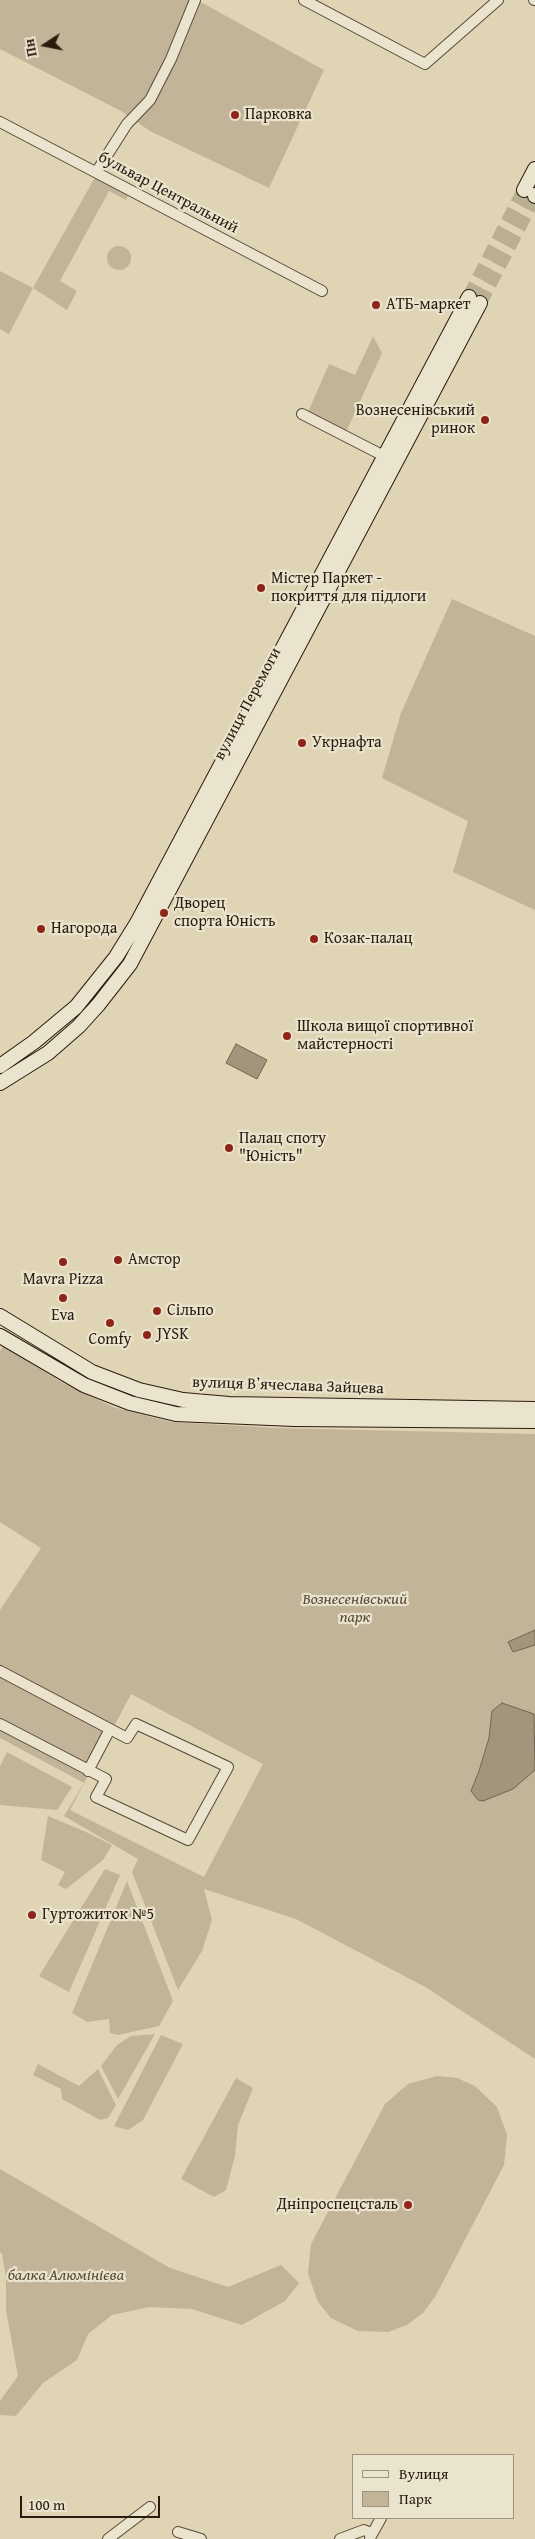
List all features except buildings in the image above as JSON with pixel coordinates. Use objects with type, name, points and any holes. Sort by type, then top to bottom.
[{"type":"main road","points":[[531,194],[535,169]]},
{"type":"main road","name":"вулиця Перемоги","points":[[0,1066],[34,1042],[68,1013],[88,992],[116,957],[137,923],[384,456],[474,300],[161,909],[130,964],[98,1005],[48,1054],[0,1083]]},
{"type":"main road","points":[[88,992],[89,1000],[98,1005]]},
{"type":"main road","points":[[68,1013],[78,1016],[78,1026]]},
{"type":"main road","name":"вулиця Вʼячеслава Зайцева","points":[[0,1316],[92,1372],[139,1390],[183,1400],[228,1404],[535,1409]]},
{"type":"main road","name":"вулиця Вʼячеслава Зайцева","points":[[0,1336],[84,1385],[130,1403],[176,1414],[294,1419],[535,1421]]},
{"type":"street","points":[[97,171],[126,124],[150,100],[171,59],[195,0]]},
{"type":"street","points":[[304,0],[425,64],[498,0]]},
{"type":"street","name":"бульвар Центральний","points":[[0,122],[97,171],[322,291]]},
{"type":"street","points":[[302,414],[384,456]]},
{"type":"street","points":[[0,1671],[127,1738],[136,1724],[228,1767],[188,1840],[96,1797],[106,1779],[0,1724]]},
{"type":"street","points":[[88,1771],[110,1729]]},
{"type":"street","points":[[108,2539],[150,2507]]},
{"type":"street","points":[[340,2539],[364,2530],[371,2536],[380,2519]]},
{"type":"street","points":[[178,2532],[201,2539]]},
{"type":"green space","points":[[0,0],[197,0],[324,70],[269,188],[150,131],[121,111],[0,49]]},
{"type":"green space","points":[[98,172],[131,190],[126,200],[109,191],[60,281],[77,291],[67,310],[33,288]]},
{"type":"green space","points":[[119,246],[128,249],[131,258],[128,267],[119,270],[110,267],[107,258],[110,249]]},
{"type":"green space","points":[[0,271],[33,288],[9,334],[0,329]]},
{"type":"green space","points":[[373,336],[382,353],[346,432],[308,412],[329,364],[355,375]]},
{"type":"green space","points":[[452,599],[535,636],[535,910],[453,872],[468,821],[382,778],[401,713]]},
{"type":"green space","name":"Вознесенівський парк","points":[[3,1346],[61,1382],[113,1407],[171,1422],[276,1428],[535,1434],[535,2059],[427,1988],[296,1919],[204,1889],[212,1920],[202,1951],[178,1990],[132,1872],[138,1859],[64,1816],[84,1783],[0,1738],[0,1610],[41,1548],[0,1522],[0,1351]],"holes":[[[131,1694],[263,1764],[204,1877],[70,1810]]]},
{"type":"green space","points":[[7,1752],[72,1787],[57,1810],[0,1805],[0,1766]]},
{"type":"green space","points":[[48,1816],[112,1845],[103,1860],[66,1889],[58,1885],[65,1872],[41,1860]]},
{"type":"green space","points":[[105,1869],[120,1875],[69,1992],[39,1976]]},
{"type":"green space","points":[[127,1881],[173,2001],[159,2026],[118,2035],[110,2033],[109,2019],[87,2022],[72,2013]]},
{"type":"green space","points":[[155,2034],[118,2099],[101,2066],[117,2045],[131,2036]]},
{"type":"green space","points":[[161,2035],[183,2044],[143,2120],[128,2130],[114,2126]]},
{"type":"green space","points":[[38,2064],[79,2086],[98,2069],[116,2105],[108,2118],[100,2120],[62,2099],[61,2089],[33,2075]]},
{"type":"green space","name":"Дніпроспецсталь","points":[[437,2076],[457,2078],[475,2086],[497,2107],[507,2135],[504,2165],[435,2297],[423,2313],[407,2325],[388,2332],[358,2331],[331,2318],[318,2302],[308,2274],[311,2244],[385,2104],[408,2084]]},
{"type":"green space","points":[[236,2078],[253,2088],[238,2125],[235,2156],[226,2190],[214,2197],[181,2179]]},
{"type":"green space","name":"балка Алюмінієва","points":[[0,2169],[170,2268],[228,2287],[281,2265],[299,2283],[285,2301],[242,2325],[192,2309],[149,2307],[112,2315],[88,2334],[77,2360],[43,2383],[16,2416],[0,2415],[0,2401],[18,2376],[6,2310],[6,2279],[2,2253],[0,2252]]},
{"type":"shaded area","points":[[236,1044],[267,1060],[257,1079],[226,1063]]},
{"type":"shaded area","points":[[535,1630],[535,1645],[513,1652],[508,1642]]},
{"type":"shaded area","points":[[502,1703],[534,1714],[535,1770],[513,1789],[483,1801],[478,1800],[471,1791],[489,1738],[492,1711]]},
{"type":"tunnel","points":[[469,297],[524,190]]},
{"type":"tunnel","points":[[480,303],[535,196]]},
{"type":"place","name":"Парковка","points":[[235,115]]},
{"type":"place","name":"АТБ-маркет","points":[[376,305]]},
{"type":"place","name":"Вознесенівський ринок","points":[[485,420]]},
{"type":"place","name":"Містер Паркет - покриття для підлоги","points":[[261,588]]},
{"type":"place","name":"Укрнафта","points":[[302,743]]},
{"type":"place","name":"Дворец спорта Юність","points":[[164,913]]},
{"type":"place","name":"Нагорода","points":[[41,929]]},
{"type":"place","name":"Козак-палац","points":[[314,939]]},
{"type":"place","name":"Школа вищої спортивної майстерності","points":[[287,1036]]},
{"type":"place","name":"Палац споту \"Юність\"","points":[[229,1148]]},
{"type":"place","name":"Амстор","points":[[118,1260]]},
{"type":"place","name":"Mavra Pizza","points":[[63,1262]]},
{"type":"place","name":"Eva","points":[[63,1298]]},
{"type":"place","name":"Сільпо","points":[[157,1311]]},
{"type":"place","name":"Comfy","points":[[110,1323]]},
{"type":"place","name":"JYSK","points":[[147,1335]]},
{"type":"place","name":"Гуртожиток №5","points":[[32,1915]]},
{"type":"place","name":"Дніпроспецсталь","points":[[408,2205]]}]
